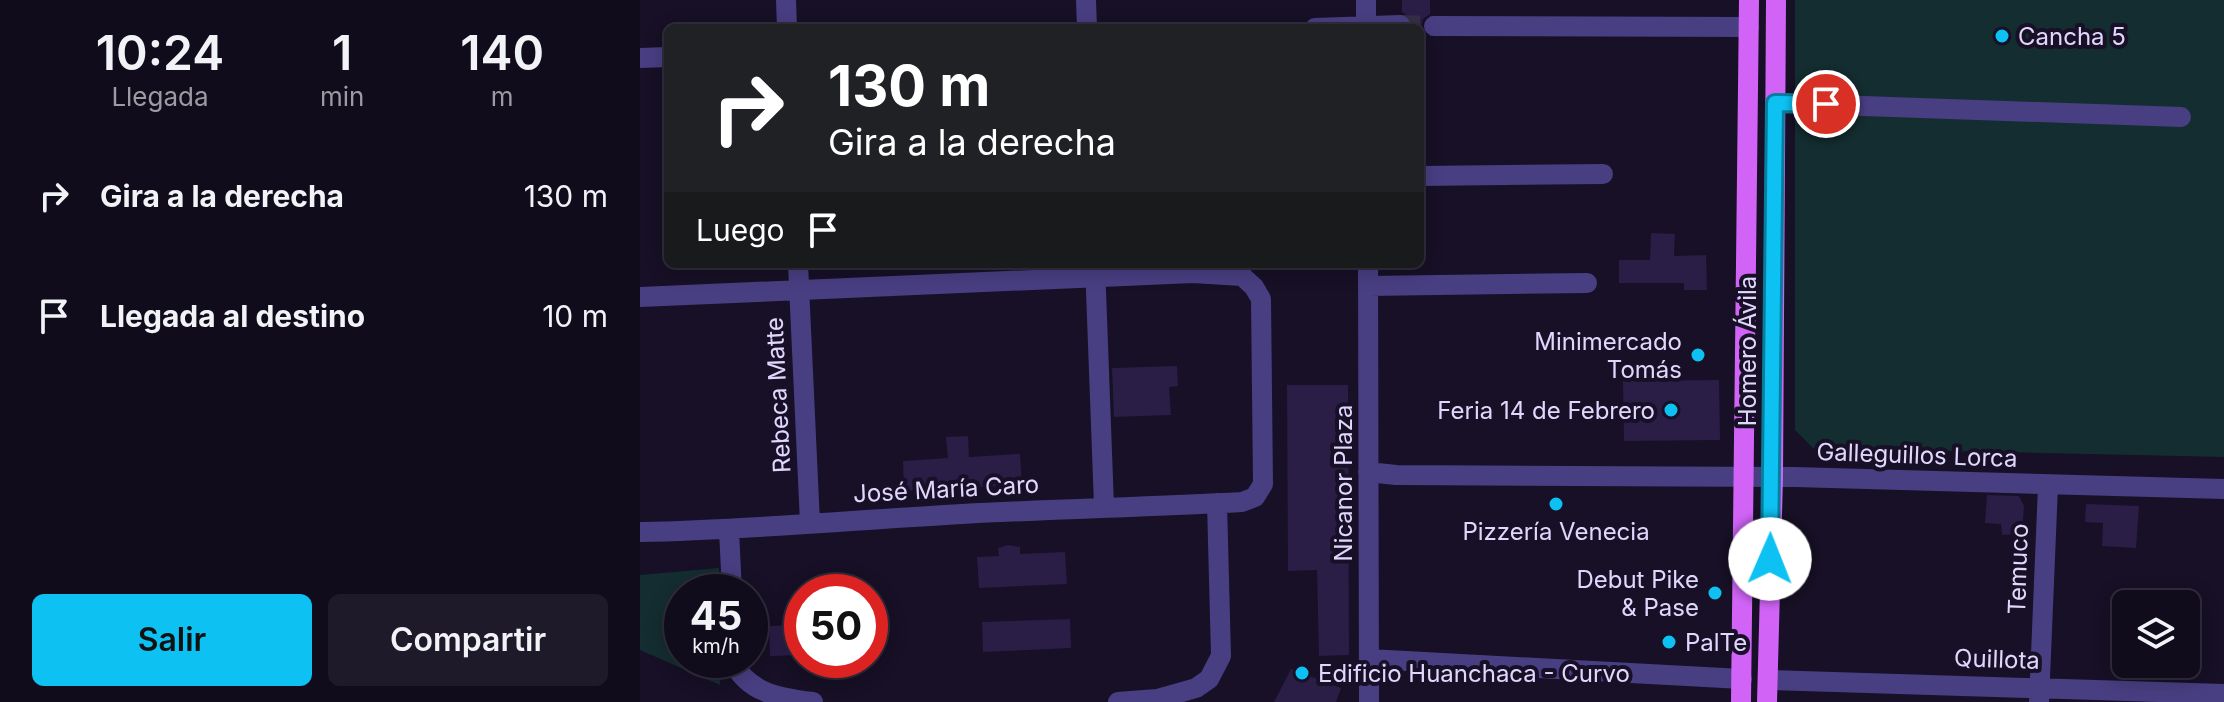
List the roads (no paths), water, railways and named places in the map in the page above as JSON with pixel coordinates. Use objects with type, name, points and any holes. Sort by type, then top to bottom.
[{"type":"main road","name":"Homero Ávila","points":[[1741,702],[1749,0]]},
{"type":"main road","name":"Homero Ávila","points":[[1767,702],[1773,477],[1776,0]]},
{"type":"street","points":[[786,0],[787,24]]},
{"type":"street","points":[[1086,0],[1087,24]]},
{"type":"street","points":[[1366,0],[1366,24]]},
{"type":"street","points":[[1434,26],[1749,27]]},
{"type":"street","points":[[640,58],[664,57]]},
{"type":"street","points":[[1775,103],[2181,117]]},
{"type":"street","points":[[1424,176],[1603,174]]},
{"type":"street","name":"Rebeca Matte","points":[[798,268],[810,523]]},
{"type":"street","points":[[640,297],[1095,270],[1193,268]]},
{"type":"street","name":"José María Caro","points":[[640,532],[729,530],[1104,506],[1242,502],[1255,497],[1263,484],[1261,299],[1242,276],[1193,268]]},
{"type":"street","name":"Nicanor Plaza","points":[[1368,268],[1369,702]]},
{"type":"street","points":[[1095,270],[1104,506]]},
{"type":"street","points":[[1368,286],[1587,283]]},
{"type":"street","name":"Galleguillos Lorca","points":[[1368,472],[1396,475],[1773,477],[2224,489]]},
{"type":"street","name":"Temuco","points":[[2040,694],[2048,486]]},
{"type":"street","points":[[1118,702],[1157,699],[1196,688],[1209,679],[1221,656],[1217,503]]},
{"type":"street","points":[[729,530],[731,574]]},
{"type":"street","points":[[1369,659],[1742,679]]},
{"type":"street","points":[[743,678],[759,692],[813,702]]},
{"type":"street","name":"Quillota","points":[[1768,680],[2040,694],[2224,694]]},
{"type":"tunnel","points":[[1424,26],[1434,26]]},
{"type":"place","name":"Cancha 5","points":[[2002,36]]},
{"type":"place","name":"Minimercado Tomás","points":[[1698,355]]},
{"type":"place","name":"Feria 14 de Febrero","points":[[1671,410]]},
{"type":"place","name":"Pizzería Venecia","points":[[1556,504]]},
{"type":"place","name":"Debut Pike & Pase","points":[[1715,593]]},
{"type":"place","name":"PalTe","points":[[1669,642]]},
{"type":"place","name":"Edificio Huanchaca - Curvo","points":[[1302,673]]}]
